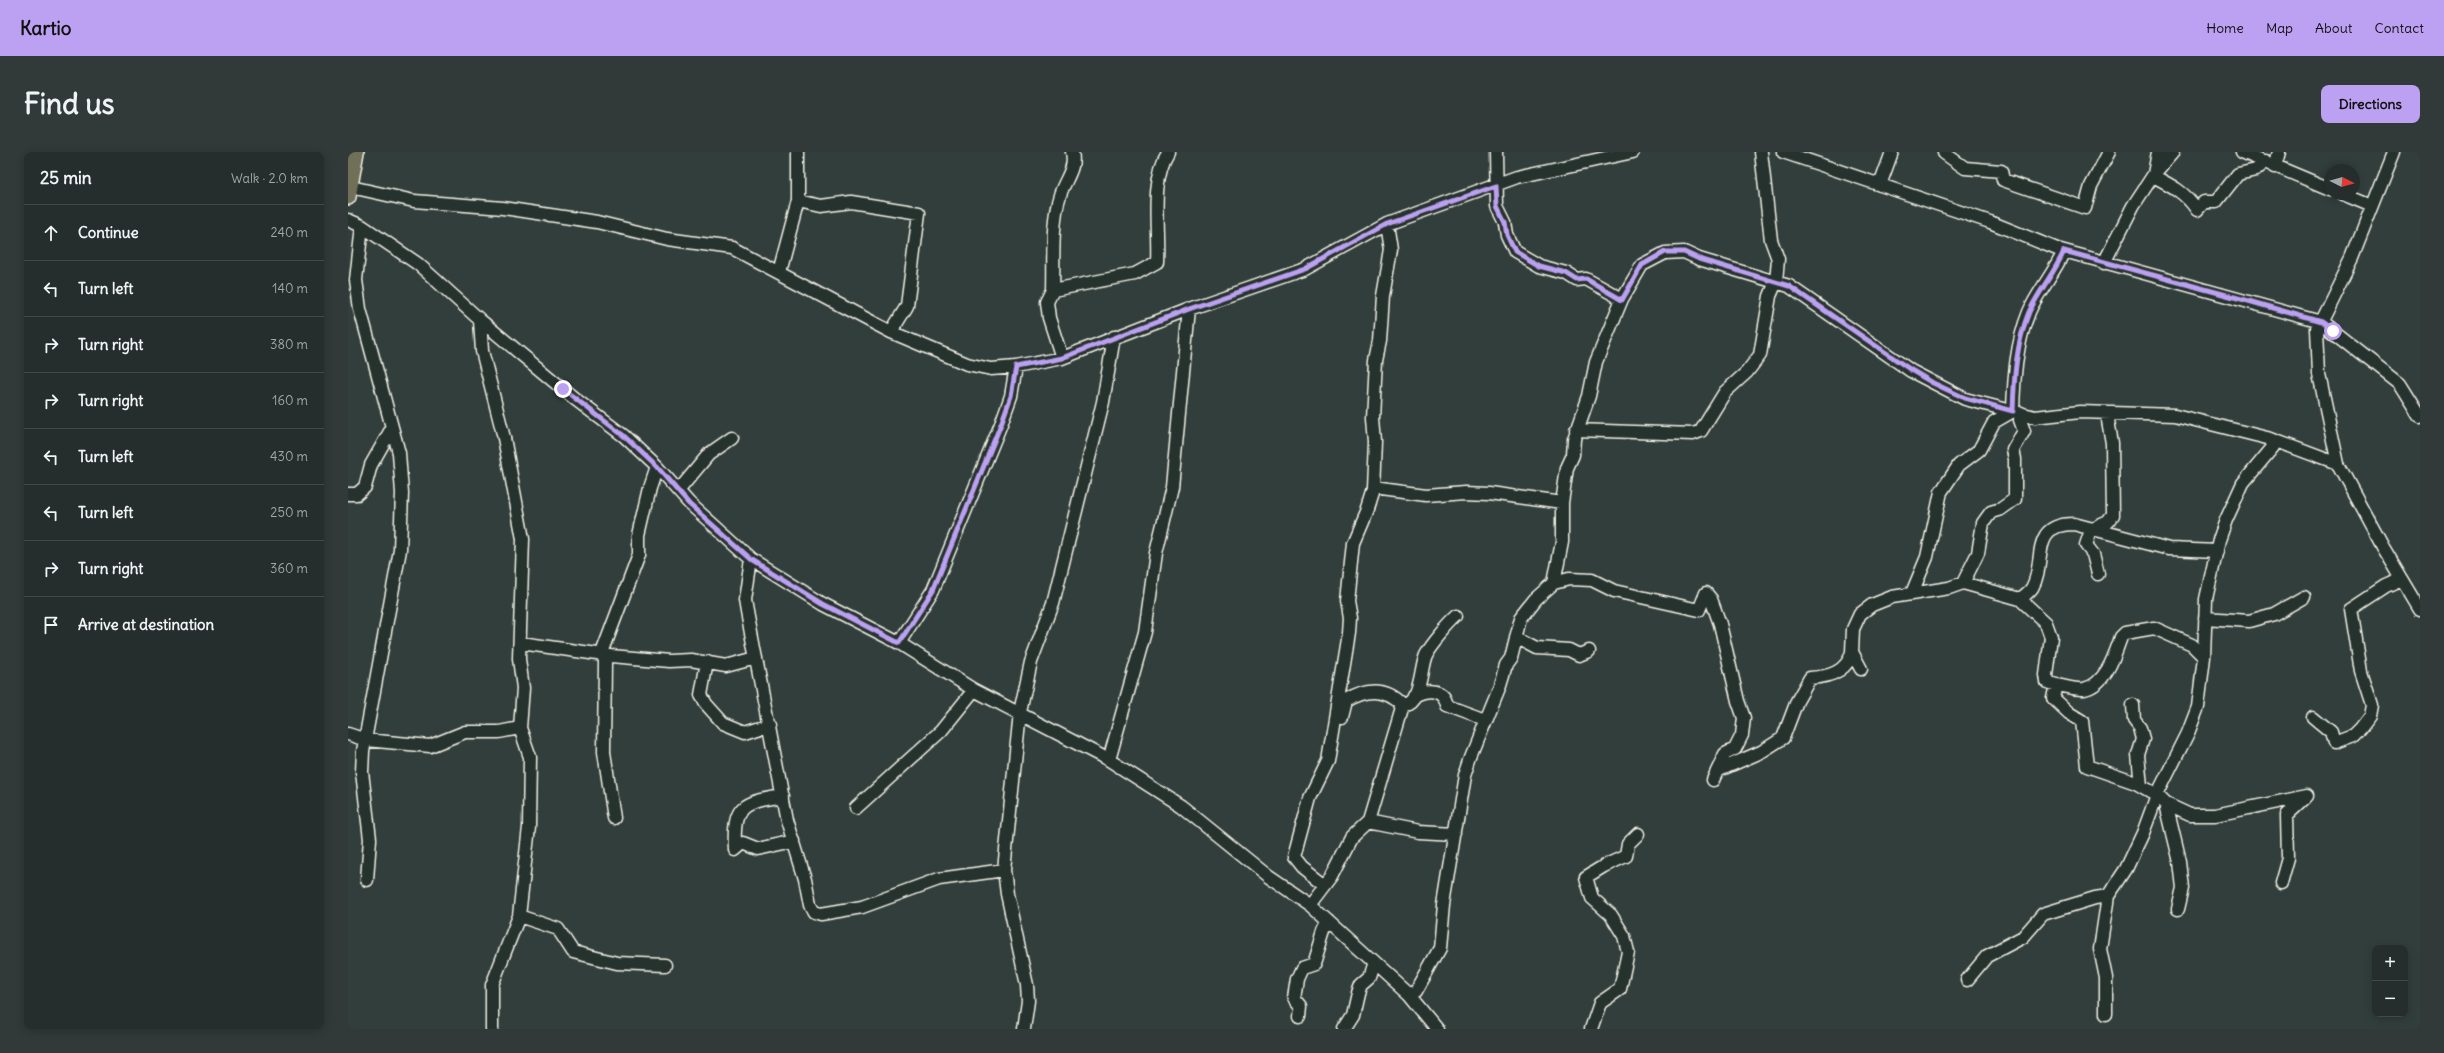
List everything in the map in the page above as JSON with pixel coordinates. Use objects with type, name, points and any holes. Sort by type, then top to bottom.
[{"type":"main road","points":[[350,192],[356,152]]},
{"type":"street","points":[[779,272],[798,201],[798,152]]},
{"type":"street","points":[[1062,358],[1049,318],[1047,302],[1053,290],[1056,213],[1060,196],[1074,161],[1072,152]]},
{"type":"street","points":[[1053,290],[1135,274],[1157,262],[1159,233],[1157,190],[1167,152]]},
{"type":"street","points":[[1496,152],[1497,206],[1505,222],[1507,235],[1515,252],[1539,266],[1566,273],[1577,280],[1586,279],[1622,300]]},
{"type":"street","points":[[350,192],[414,201],[503,208],[589,221],[667,239],[732,248],[891,332],[976,368],[990,369],[1016,367],[1062,358],[1189,309],[1305,269],[1387,224],[1496,186],[1517,177],[1633,152]]},
{"type":"street","points":[[1576,430],[1672,435],[1693,434],[1701,431],[1725,392],[1747,372],[1760,355],[1770,296],[1776,282],[1778,259],[1771,240],[1761,152]]},
{"type":"street","points":[[1783,152],[1990,222],[2064,251],[2321,322],[2400,384],[2420,416]]},
{"type":"street","points":[[1880,185],[1892,152]]},
{"type":"street","points":[[1944,153],[1965,168],[2001,171],[2003,180],[2085,208],[2091,186],[2109,152]]},
{"type":"street","points":[[2154,175],[2158,152]]},
{"type":"street","points":[[2104,263],[2133,206],[2154,175],[2173,152]]},
{"type":"street","points":[[2242,152],[2324,186]]},
{"type":"street","points":[[2154,175],[2175,187],[2191,200],[2196,210],[2204,202],[2216,202],[2238,174],[2256,170],[2270,164],[2279,152]]},
{"type":"street","points":[[2394,152],[2352,258],[2318,329],[2319,374],[2338,464],[2402,579],[2420,608]]},
{"type":"street","points":[[2358,200],[2372,206]]},
{"type":"street","points":[[798,201],[821,206],[851,202],[919,213],[907,306],[891,332]]},
{"type":"street","points":[[348,220],[362,226],[418,264],[480,320],[574,399],[624,436],[679,490],[689,504],[752,560],[823,604],[899,643],[974,690],[1020,712],[1109,760],[1181,806],[1269,877],[1310,905],[1409,995],[1437,1029]]},
{"type":"street","points":[[1328,761],[1349,633],[1350,618],[1347,595],[1352,570],[1353,543],[1367,510],[1373,488],[1375,442],[1373,417],[1376,360],[1380,341],[1383,296],[1391,250],[1387,224]]},
{"type":"street","points":[[362,226],[357,287],[368,343],[399,453],[402,493],[400,550],[363,751],[362,772],[370,840],[367,880]]},
{"type":"street","points":[[1963,583],[1978,553],[1984,523],[1991,512],[2001,509],[2015,498],[2015,459],[2013,450],[2024,431],[2017,412],[2014,370],[2020,339],[2030,311],[2058,266],[2064,251]]},
{"type":"street","points":[[1554,583],[1562,542],[1562,502],[1564,481],[1573,455],[1576,430],[1589,396],[1596,362],[1622,300],[1642,265],[1665,252],[1684,252],[1699,259],[1789,286],[1911,370],[1933,383],[1965,398],[2035,417],[2080,412],[2107,415],[2175,415],[2271,439],[2338,464]]},
{"type":"street","points":[[1109,760],[1145,632],[1156,553],[1172,487],[1189,309]]},
{"type":"street","points":[[480,320],[482,351],[504,438],[523,539],[519,658],[523,688],[520,728],[530,757],[529,827],[520,916],[492,985],[492,1029]]},
{"type":"street","points":[[1024,1029],[1028,1001],[1027,985],[1006,894],[1004,870],[1020,712],[1031,662],[1055,596],[1103,402],[1114,337]]},
{"type":"street","points":[[899,643],[933,590],[1001,424],[1011,396],[1016,367]]},
{"type":"street","points":[[1912,593],[1927,557],[1941,492],[1959,465],[1979,450],[1994,422],[2017,412]]},
{"type":"street","points":[[2098,574],[2093,554],[2086,545],[2091,530],[2108,522],[2113,510],[2110,453],[2112,444],[2107,415]]},
{"type":"street","points":[[348,494],[357,494],[365,487],[376,454],[392,428]]},
{"type":"street","points":[[679,490],[709,454],[732,438]]},
{"type":"street","points":[[2106,1014],[2106,978],[2100,949],[2108,896],[2126,869],[2143,833],[2157,795],[2188,733],[2198,707],[2204,657],[2206,600],[2217,551],[2226,520],[2243,483],[2273,447],[2271,439]]},
{"type":"street","points":[[614,818],[604,752],[603,722],[605,661],[602,653],[639,555],[640,535],[650,488],[657,467]]},
{"type":"street","points":[[1373,488],[1426,495],[1466,492],[1489,493],[1562,502]]},
{"type":"street","points":[[2020,599],[2032,588],[2040,552],[2052,527],[2074,524],[2091,530],[2112,533],[2169,549],[2217,551]]},
{"type":"street","points":[[752,560],[745,600],[783,796],[810,905],[814,912],[822,914],[862,907],[939,879],[1004,870]]},
{"type":"street","points":[[1409,995],[1416,991],[1440,948],[1444,905],[1465,775],[1485,720],[1499,688],[1506,665],[1511,658],[1521,618],[1536,599],[1554,583],[1569,579],[1592,580],[1614,591],[1674,603],[1694,610],[1699,610],[1706,594],[1711,599],[1720,624],[1738,701],[1744,718],[1742,735],[1736,749],[1725,754],[1715,775],[1761,752],[1783,738],[1797,701],[1810,678],[1822,678],[1838,672],[1850,662],[1852,652],[1852,629],[1860,614],[1872,605],[1892,597],[1949,588],[1963,583],[2020,599],[2046,623],[2049,629],[2051,643],[2048,648],[2049,659],[2046,675],[2047,682],[2056,685],[2084,689],[2095,683],[2110,667],[2121,637],[2125,633],[2154,628],[2192,645],[2204,657]]},
{"type":"street","points":[[2313,717],[2331,732],[2334,743],[2353,736],[2370,716],[2372,705],[2361,671],[2351,609],[2386,586],[2402,579]]},
{"type":"street","points":[[2205,618],[2249,621],[2274,614],[2304,597]]},
{"type":"street","points":[[1403,705],[1408,704],[1414,696],[1427,653],[1458,616]]},
{"type":"street","points":[[1516,637],[1537,648],[1568,650],[1579,655],[1589,651]]},
{"type":"street","points":[[520,643],[669,661],[683,659],[732,666],[756,658]]},
{"type":"street","points":[[1852,652],[1861,669]]},
{"type":"street","points":[[706,662],[701,695],[706,704],[723,723],[745,732],[770,724]]},
{"type":"street","points":[[2056,685],[2054,698],[2069,713],[2082,720],[2087,766],[2141,786],[2157,795],[2166,804],[2190,815],[2215,815],[2307,796],[2287,815],[2288,858],[2281,883]]},
{"type":"street","points":[[856,808],[941,731],[974,690]]},
{"type":"street","points":[[1414,696],[1426,690],[1434,692],[1443,696],[1448,706],[1485,720]]},
{"type":"street","points":[[1325,885],[1302,867],[1294,857],[1310,798],[1337,741],[1346,701],[1360,693],[1378,692],[1394,695],[1403,705]]},
{"type":"street","points":[[1310,905],[1325,885],[1352,837],[1368,822],[1403,705]]},
{"type":"street","points":[[2133,705],[2134,720],[2140,728],[2143,738],[2138,755],[2141,786]]},
{"type":"street","points":[[348,734],[366,740],[430,746],[465,732],[499,732],[520,728]]},
{"type":"street","points":[[783,796],[748,803],[739,811],[734,850],[743,843],[758,849],[794,840]]},
{"type":"street","points":[[2166,804],[2180,862],[2184,888],[2178,909]]},
{"type":"street","points":[[1368,822],[1418,832],[1456,834]]},
{"type":"street","points":[[1591,1029],[1600,1003],[1620,989],[1628,952],[1624,936],[1611,915],[1592,898],[1586,877],[1604,866],[1626,856],[1628,844],[1638,834]]},
{"type":"street","points":[[1967,980],[1987,956],[2023,937],[2043,914],[2095,898],[2108,896]]},
{"type":"street","points":[[520,916],[558,929],[573,952],[617,963],[665,965]]},
{"type":"street","points":[[1300,1016],[1301,1006],[1294,998],[1297,980],[1302,968],[1314,964],[1324,932],[1329,922]]},
{"type":"street","points":[[1344,1029],[1353,1015],[1358,993],[1362,985],[1369,978],[1374,963]]},
{"type":"route","points":[[563,389],[574,399],[624,436],[679,490],[689,504],[752,560],[778,578],[823,604],[899,643],[933,590],[964,508],[1001,424],[1011,396],[1016,367],[1062,358],[1189,309],[1248,290],[1305,269],[1387,224],[1456,198],[1496,186],[1495,195],[1497,206],[1505,222],[1507,235],[1515,252],[1539,266],[1566,273],[1577,280],[1586,279],[1622,300],[1642,265],[1665,252],[1684,252],[1699,259],[1789,286],[1911,370],[1933,383],[1965,398],[2013,411],[2014,370],[2020,339],[2030,311],[2058,266],[2064,251],[2321,322],[2333,331]]}]
